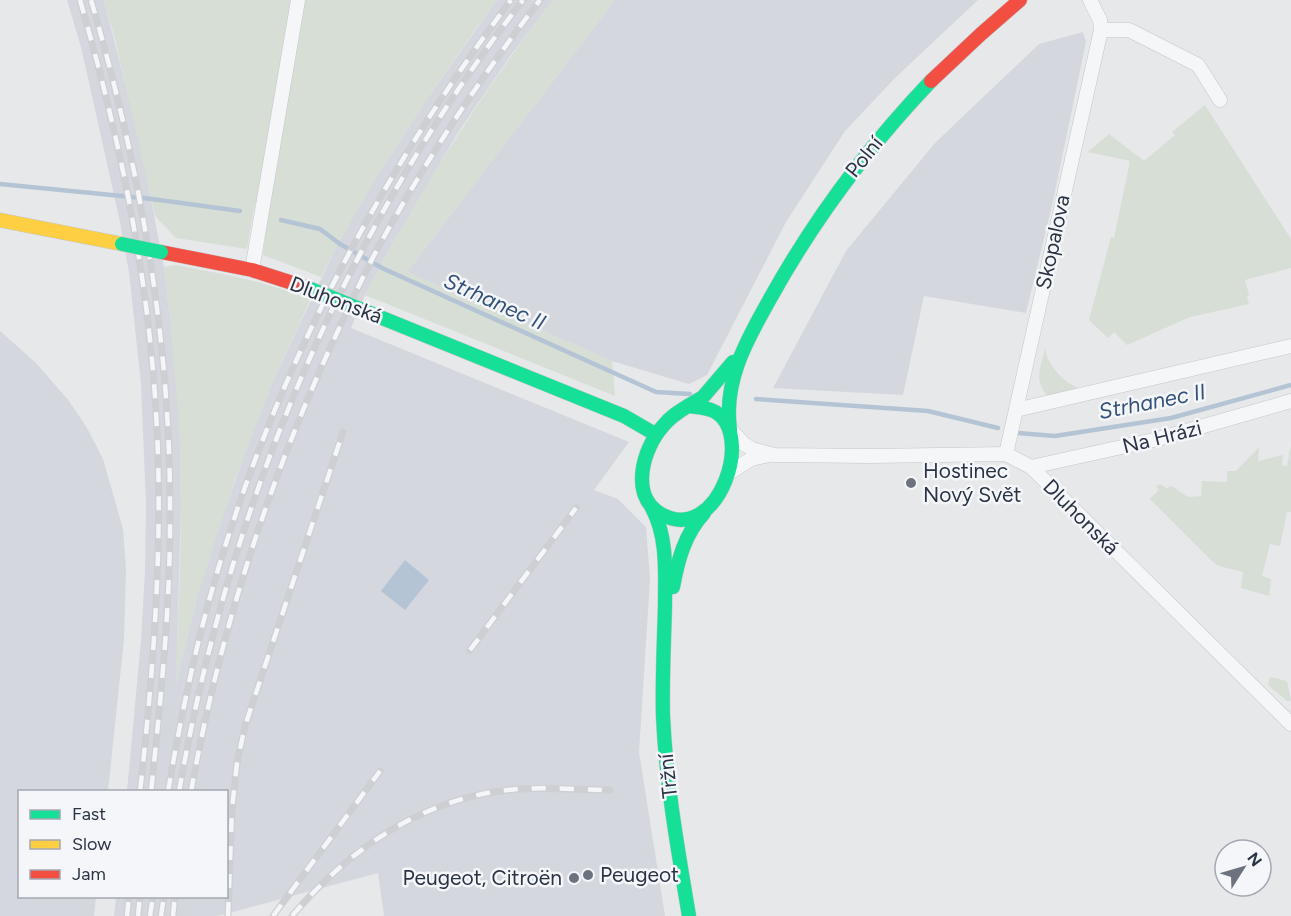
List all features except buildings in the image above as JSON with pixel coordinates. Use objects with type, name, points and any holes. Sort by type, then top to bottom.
[{"type":"main road","name":"Polní","points":[[730,429],[728,401],[732,378],[747,344],[779,283],[840,186],[885,131],[937,74],[1020,0]]},
{"type":"main road","name":"Dluhonská","points":[[0,220],[252,270],[308,288],[613,411],[655,434]]},
{"type":"main road","name":"Polní","points":[[688,406],[697,402],[710,390],[747,344]]},
{"type":"main road","name":"Dluhonská","points":[[688,406],[707,407],[717,412],[730,429]]},
{"type":"main road","points":[[688,406],[668,418],[649,445],[643,471],[644,491],[652,508],[660,515],[678,521],[704,513],[719,494],[729,473],[733,455],[730,429]]},
{"type":"main road","name":"Tržní","points":[[652,508],[663,536],[665,575],[663,715],[666,759],[673,820],[689,916]]},
{"type":"main road","name":"Tržní","points":[[664,635],[675,574],[684,542],[692,527],[704,513]]},
{"type":"street","points":[[252,270],[298,0]]},
{"type":"street","points":[[1090,0],[1100,20],[1101,30],[1129,30],[1198,65],[1220,100]]},
{"type":"street","name":"Skopalova","points":[[1006,454],[1101,30]]},
{"type":"street","points":[[1016,410],[1291,346]]},
{"type":"street","name":"Na Hrázi","points":[[1031,467],[1158,439],[1291,401]]},
{"type":"street","name":"Dluhonská","points":[[730,429],[736,437],[752,449],[774,454],[870,456],[1006,454],[1031,467],[1291,724]]},
{"type":"street","name":"Dluhonská","points":[[729,473],[751,459],[774,454]]},
{"type":"shaded area","points":[[67,0],[104,0],[140,143],[164,267],[177,381],[181,505],[176,684],[197,597],[252,433],[272,384],[345,229],[422,106],[497,0],[553,0],[511,55],[459,131],[388,252],[365,295],[351,328],[629,442],[594,490],[618,499],[646,527],[650,579],[639,752],[665,916],[384,916],[378,873],[218,916],[114,916],[116,898],[228,898],[228,790],[127,790],[145,572],[146,504],[141,384],[129,272],[81,47]]},
{"type":"shaded area","points":[[104,0],[497,0],[403,135],[360,205],[321,277],[263,255],[269,207],[255,203],[247,249],[176,238],[155,216]]},
{"type":"shaded area","points":[[553,0],[615,0],[407,272],[612,361],[615,396],[365,295],[407,218],[453,143],[501,71]]},
{"type":"shaded area","points":[[615,0],[978,0],[895,78],[845,131],[786,222],[707,375],[689,384],[612,361],[407,272]]},
{"type":"shaded area","points":[[1083,32],[1086,42],[1053,201],[1026,313],[924,296],[903,395],[773,388],[846,251],[935,143],[1039,44]]},
{"type":"shaded area","points":[[1205,105],[1291,239],[1291,268],[1245,280],[1249,304],[1190,317],[1127,345],[1114,332],[1108,338],[1089,320],[1111,237],[1114,238],[1130,161],[1088,152],[1109,134],[1144,161],[1175,135],[1172,132]]},
{"type":"shaded area","points":[[176,265],[261,283],[310,300],[272,384],[235,480],[197,597],[175,688],[181,475],[176,386],[164,267]]},
{"type":"shaded area","points":[[0,331],[36,363],[69,401],[87,428],[103,459],[123,529],[126,569],[124,639],[108,790],[18,790],[18,898],[96,898],[94,916],[0,916]]},
{"type":"shaded area","points":[[1045,348],[1049,361],[1058,374],[1070,384],[1083,390],[1048,396],[1039,379]]},
{"type":"shaded area","points":[[1291,445],[1291,512],[1287,512],[1280,546],[1270,544],[1262,576],[1271,579],[1269,596],[1241,588],[1243,572],[1214,563],[1150,499],[1159,490],[1156,486],[1160,484],[1168,489],[1169,486],[1173,487],[1188,497],[1201,496],[1202,481],[1227,482],[1227,471],[1236,471],[1259,447],[1258,461],[1283,455],[1282,465],[1287,466]]},
{"type":"shaded area","points":[[1270,677],[1287,681],[1291,701],[1287,701],[1268,685]]},
{"type":"water","points":[[405,560],[429,580],[405,610],[381,591]]},
{"type":"waterway","name":"Strhanec II","points":[[0,184],[152,199],[240,211]]},
{"type":"waterway","name":"Strhanec II","points":[[281,220],[320,229],[340,244],[382,268],[656,392],[690,394]]},
{"type":"waterway","name":"Strhanec II","points":[[1018,433],[1055,436],[1171,418],[1291,385]]},
{"type":"waterway","name":"Strhanec II","points":[[756,399],[928,411],[998,428]]},
{"type":"railway","points":[[80,0],[117,142],[127,190],[143,286],[154,383],[159,485],[157,588],[140,790]]},
{"type":"railway","points":[[91,0],[124,124],[149,250],[158,314],[169,442],[169,578],[162,685],[151,790]]},
{"type":"railway","points":[[168,790],[186,695],[209,601],[234,520],[295,362],[332,286],[415,139],[511,0]]},
{"type":"railway","points":[[179,790],[201,685],[229,579],[263,476],[303,375],[349,276],[401,181],[459,89],[523,0]]},
{"type":"railway","points":[[191,790],[215,678],[247,566],[285,455],[330,348],[372,258],[416,182],[475,89],[540,0]]},
{"type":"railway","points":[[228,916],[232,809],[237,763],[245,726],[343,432]]},
{"type":"railway","points":[[470,650],[576,508]]},
{"type":"railway","points":[[273,916],[380,771]]},
{"type":"railway","points":[[292,916],[339,868],[365,847],[393,829],[452,802],[518,789],[610,790]]},
{"type":"railway","points":[[127,916],[129,898]]},
{"type":"railway","points":[[138,916],[140,898]]},
{"type":"railway","points":[[150,916],[153,898]]},
{"type":"railway","points":[[161,916],[164,898]]},
{"type":"railway","points":[[173,916],[175,898]]},
{"type":"traffic: fast","points":[[730,429],[730,393],[739,360],[771,297],[806,239],[844,184],[886,131],[931,81]]},
{"type":"traffic: fast","points":[[122,244],[161,252]]},
{"type":"traffic: fast","points":[[308,288],[360,309]]},
{"type":"traffic: fast","points":[[360,309],[624,416],[655,434]]},
{"type":"traffic: fast","points":[[688,406],[703,397],[733,362]]},
{"type":"traffic: fast","points":[[688,406],[711,410],[725,421],[731,438],[731,459],[725,481],[715,500],[700,514],[682,520],[661,514],[651,506],[645,496],[642,472],[656,435],[668,420],[688,406]]},
{"type":"traffic: fast","points":[[652,508],[661,531],[665,556],[663,675],[665,741],[673,817],[689,916]]},
{"type":"traffic: fast","points":[[673,587],[683,547],[692,529],[704,513]]},
{"type":"traffic: slow","points":[[0,220],[122,244]]},
{"type":"traffic: jam","points":[[931,81],[1020,0]]},
{"type":"traffic: jam","points":[[161,252],[252,270],[308,288]]},
{"type":"place","name":"Hostinec Nový Svět","points":[[911,483]]},
{"type":"place","name":"Peugeot","points":[[588,875]]},
{"type":"place","name":"Peugeot, Citroën","points":[[574,878]]}]
